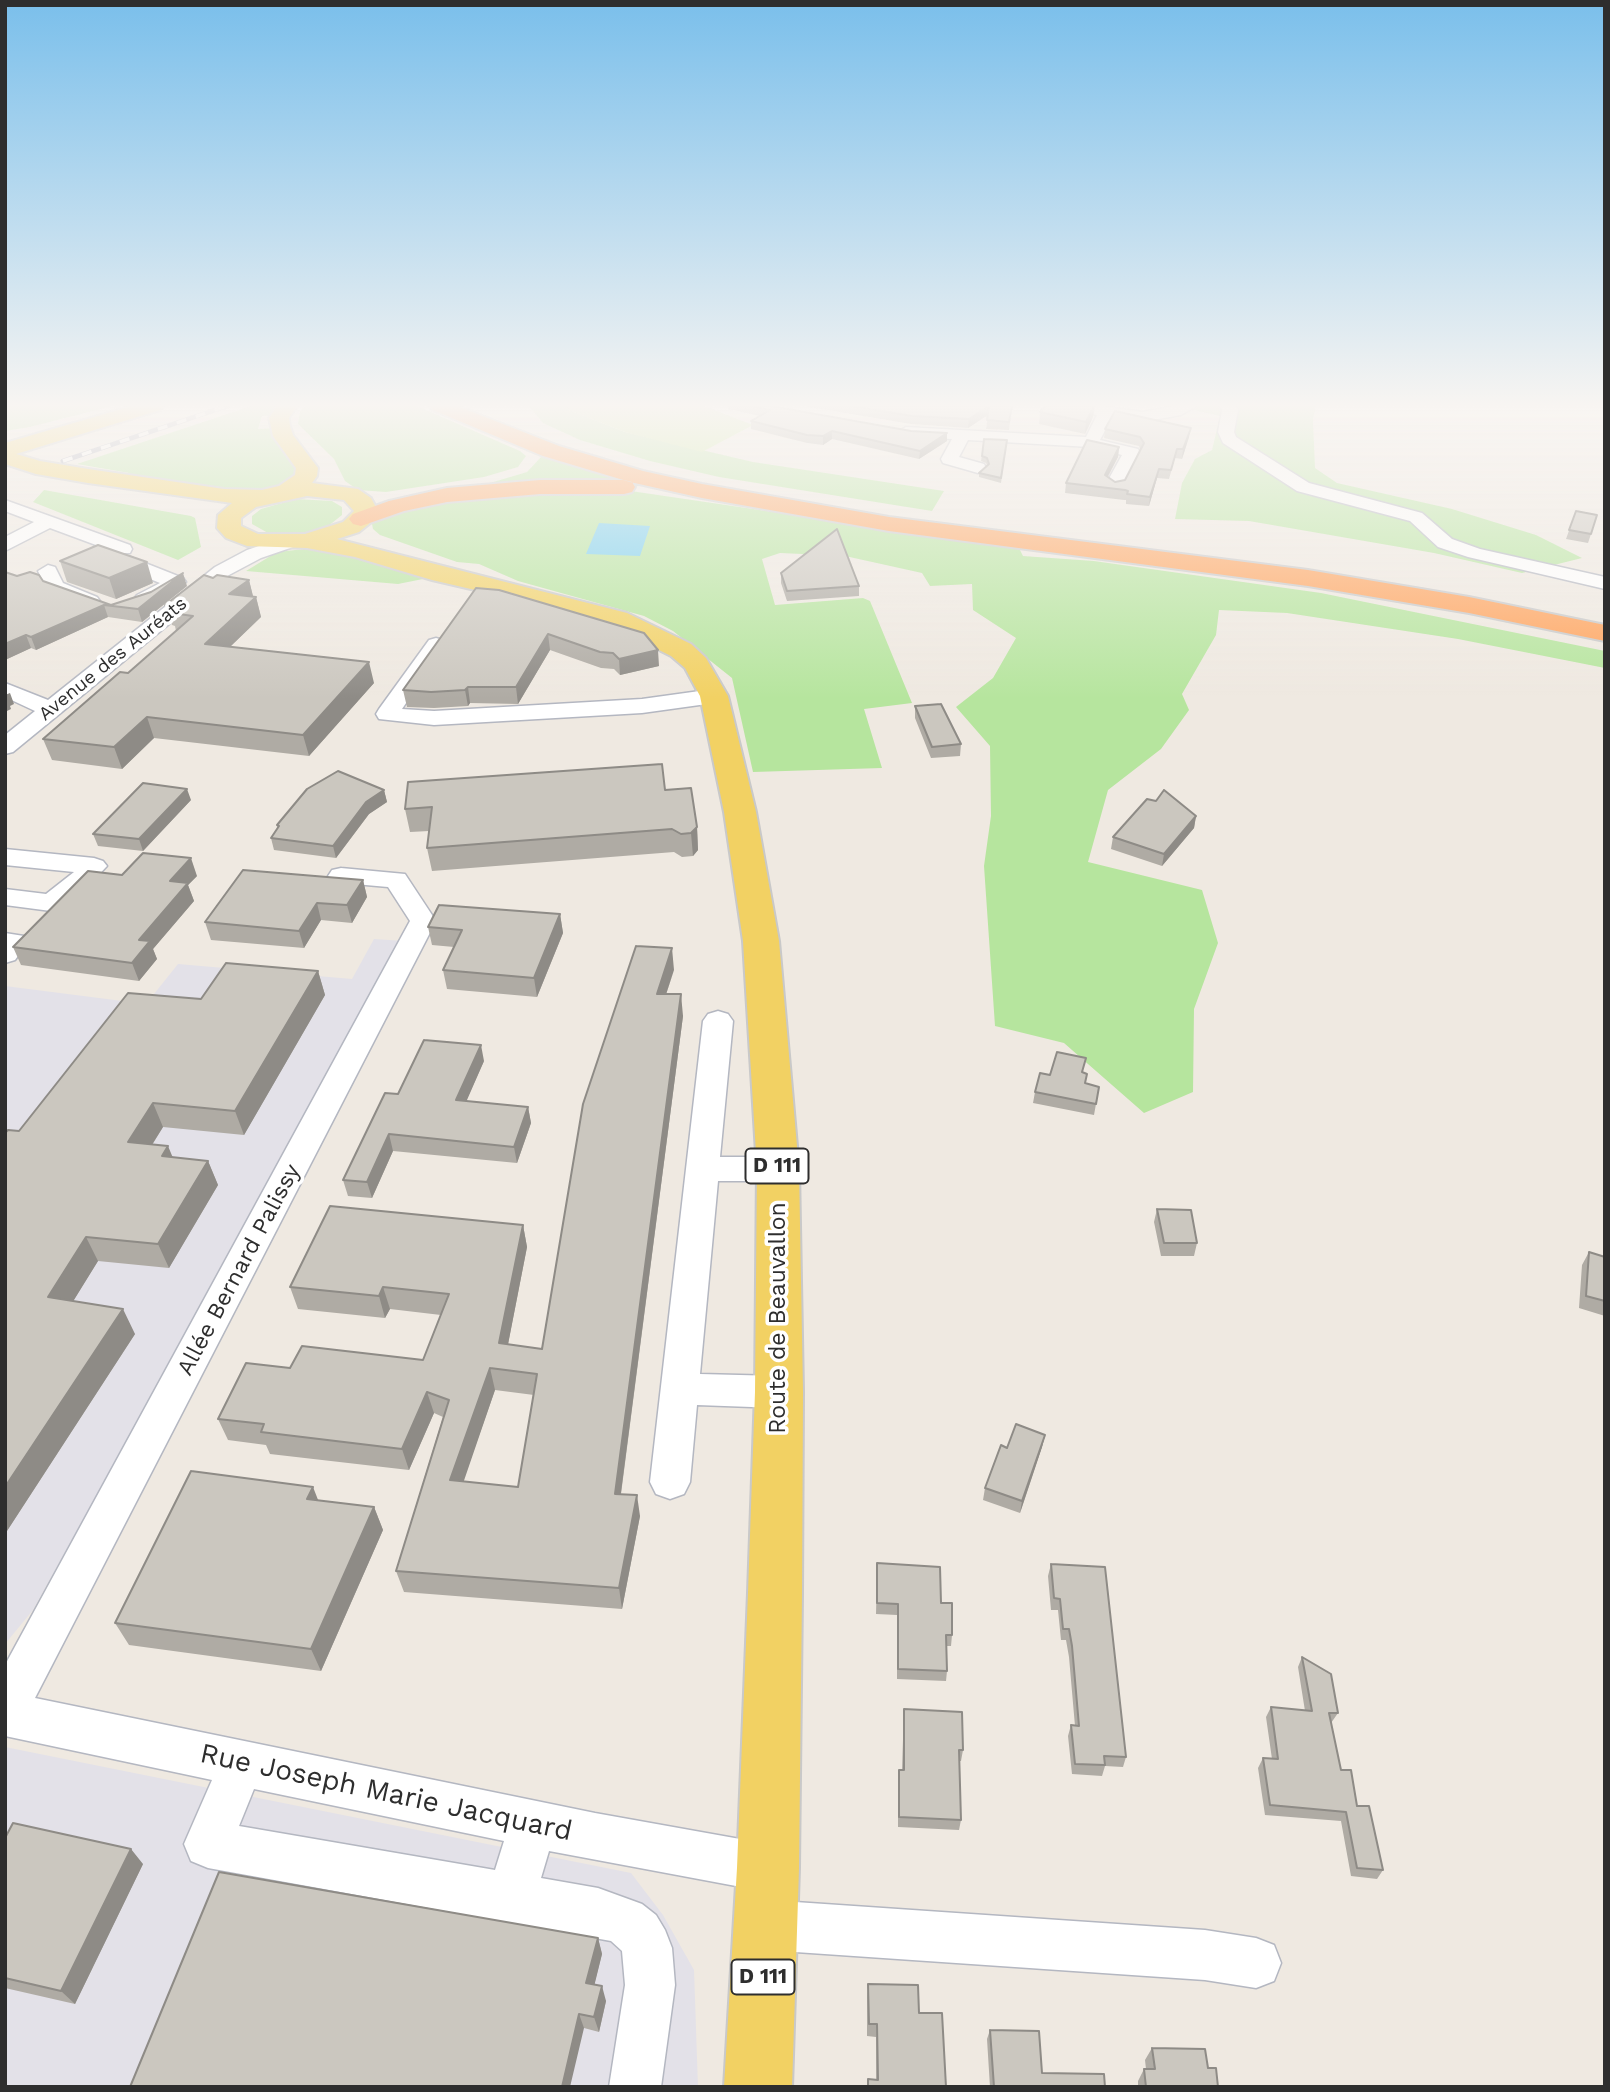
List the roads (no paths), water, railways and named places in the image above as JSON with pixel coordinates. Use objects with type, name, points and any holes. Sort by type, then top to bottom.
[{"type":"highway","points":[[387,504],[397,506],[408,504]]},
{"type":"highway","points":[[739,504],[1308,578],[1456,603],[1605,633]]},
{"type":"highway","points":[[774,504],[889,524]]},
{"type":"highway","points":[[839,504],[1325,567],[1605,619]]},
{"type":"main road","points":[[194,504],[210,507],[255,541],[297,542],[335,504]]},
{"type":"main road","points":[[232,524],[237,509],[248,504]]},
{"type":"main road","name":"D 111","points":[[352,504],[381,543],[523,593]]},
{"type":"main road","name":"D 111","points":[[297,542],[359,550],[442,575],[523,593]]},
{"type":"main road","name":"Route de Beauvallon","points":[[523,593],[595,611],[655,635],[681,650],[696,664],[714,696],[740,812],[761,941],[778,1169],[779,1392],[767,1897],[758,2087]]},
{"type":"street","points":[[1366,504],[1416,517],[1445,543],[1475,553],[1605,583]]},
{"type":"street","points":[[5,505],[111,545],[194,570],[222,571],[233,552],[232,524]]},
{"type":"street","points":[[5,545],[49,521]]},
{"type":"street","name":"Avenue des Auréats","points":[[5,747],[163,616],[222,571],[254,554],[297,542]]},
{"type":"street","points":[[48,571],[55,587],[116,608],[176,582],[123,561],[98,556],[99,551],[111,545]]},
{"type":"street","points":[[436,644],[387,714],[448,717],[642,705],[714,696]]},
{"type":"street","points":[[5,689],[51,710]]},
{"type":"street","points":[[5,857],[94,866],[67,893],[51,902],[5,897]]},
{"type":"street","name":"Allée Bernard Palissy","points":[[5,1712],[414,943],[423,921],[396,880],[341,876]]},
{"type":"street","points":[[5,941],[14,942],[5,954]]},
{"type":"street","points":[[670,1482],[718,1021]]},
{"type":"street","points":[[702,1169],[778,1169]]},
{"type":"street","points":[[679,1389],[779,1392]]},
{"type":"street","name":"Rue Joseph Marie Jacquard","points":[[5,1712],[533,1824],[767,1897],[1256,1963]]},
{"type":"street","points":[[242,1763],[208,1844],[598,1912],[625,1921],[639,1932],[647,1948],[650,1985],[635,2087]]},
{"type":"street","points":[[512,1896],[533,1824]]},
{"type":"water","points":[[599,523],[650,526],[640,556],[586,554]]}]
